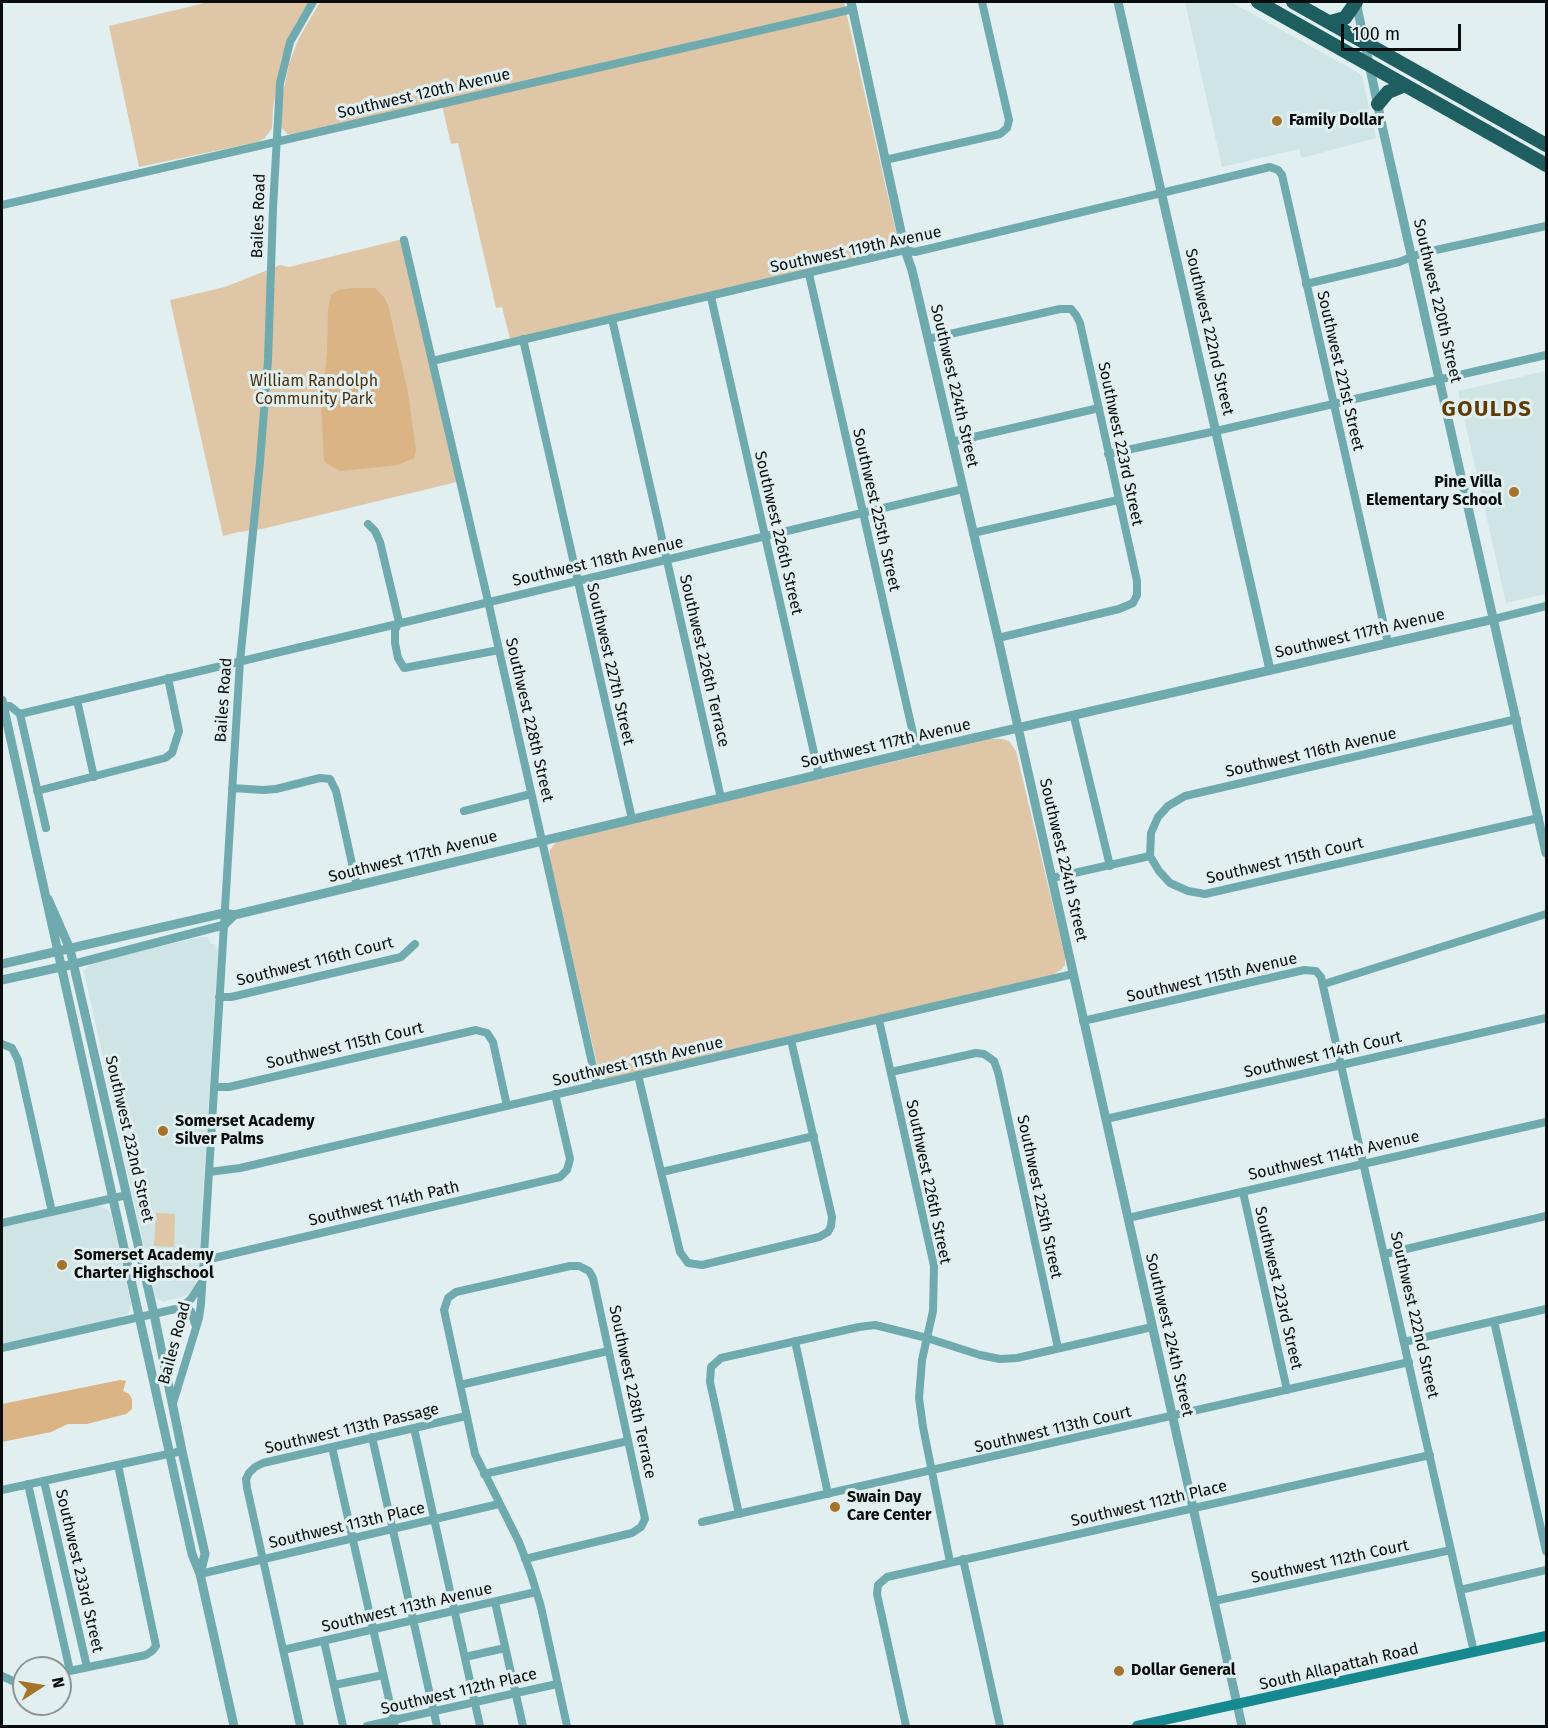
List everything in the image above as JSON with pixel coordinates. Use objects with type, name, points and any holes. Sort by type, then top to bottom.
[{"type":"highway","points":[[1258,2],[1546,165]]},
{"type":"highway","points":[[1273,2],[1348,43],[1357,46],[1365,42]]},
{"type":"highway","points":[[1293,2],[1546,145]]},
{"type":"highway","points":[[1330,22],[1345,18],[1356,2]]},
{"type":"highway","points":[[1370,65],[1388,63],[1471,111],[1491,114]]},
{"type":"highway","points":[[1378,104],[1388,92],[1405,85]]},
{"type":"main road","name":"South Allapattah Road","points":[[1137,1726],[1546,1636]]},
{"type":"street","name":"Bailes Road","points":[[229,914],[232,788],[240,660],[268,360],[280,83],[290,42],[313,2]]},
{"type":"street","points":[[885,160],[1000,134],[1007,128],[1009,120],[982,2]]},
{"type":"street","name":"Southwest 222nd Street","points":[[1118,2],[1270,670]]},
{"type":"street","name":"Southwest 220th Street","points":[[1356,2],[1546,853]]},
{"type":"street","name":"Southwest 120th Avenue","points":[[2,204],[276,142],[852,5]]},
{"type":"street","name":"Southwest 224th Street","points":[[852,5],[905,250],[912,270],[998,638],[1242,1726]]},
{"type":"street","name":"Southwest 119th Avenue","points":[[432,361],[905,250],[915,252],[1267,166],[1278,170],[1282,175]]},
{"type":"street","name":"Southwest 221st Street","points":[[1282,175],[1388,643]]},
{"type":"street","points":[[1306,284],[1422,253],[1546,226]]},
{"type":"street","name":"Southwest 228th Street","points":[[404,240],[597,1085]]},
{"type":"street","name":"Southwest 225th Street","points":[[809,274],[916,751]]},
{"type":"street","name":"Southwest 226th Street","points":[[711,297],[819,775]]},
{"type":"street","name":"Southwest 223rd Street","points":[[928,339],[1057,309],[1071,309],[1078,319],[1099,408],[1137,581],[1135,600],[1119,609],[998,638]]},
{"type":"street","name":"Southwest 226th Terrace","points":[[612,320],[721,798]]},
{"type":"street","name":"Southwest 227th Street","points":[[524,339],[632,819]]},
{"type":"street","points":[[1108,454],[1546,355]]},
{"type":"street","points":[[952,442],[1099,408]]},
{"type":"street","name":"Southwest 118th Avenue","points":[[20,714],[963,489]]},
{"type":"street","points":[[973,533],[1118,500]]},
{"type":"street","points":[[368,525],[375,531],[380,542],[399,622],[395,635],[398,658],[404,668],[410,669],[499,650]]},
{"type":"street","name":"Southwest 117th Avenue","points":[[2,964],[357,886],[916,751],[1074,717],[1546,606]]},
{"type":"street","points":[[37,791],[165,758],[172,753],[179,731],[168,678]]},
{"type":"street","points":[[77,700],[94,777]]},
{"type":"street","points":[[2,703],[20,714],[46,828]]},
{"type":"street","name":"Southwest 232nd Street","points":[[2,703],[5,736],[57,952],[192,1554],[200,1574],[234,1726]]},
{"type":"street","points":[[1074,717],[1110,866]]},
{"type":"street","name":"Southwest 116th Avenue","points":[[1150,856],[1151,833],[1158,817],[1168,806],[1185,796],[1516,719]]},
{"type":"street","points":[[232,788],[276,789],[320,778],[330,779],[336,791],[357,886]]},
{"type":"street","points":[[464,811],[531,794]]},
{"type":"street","name":"Southwest 115th Court","points":[[1150,856],[1170,883],[1188,891],[1205,894],[1539,818]]},
{"type":"street","points":[[1052,878],[1150,856]]},
{"type":"street","name":"Southwest 232nd Street","points":[[43,892],[52,906],[74,964],[154,1314],[205,1554],[200,1574]]},
{"type":"street","points":[[2,980],[224,925],[229,914]]},
{"type":"street","points":[[1324,984],[1546,914]]},
{"type":"street","name":"Bailes Road","points":[[173,1405],[196,1329],[201,1304],[224,925]]},
{"type":"street","name":"Southwest 116th Court","points":[[219,997],[231,997],[401,957],[415,944]]},
{"type":"street","name":"Southwest 115th Avenue","points":[[1083,1021],[1304,970],[1316,971],[1324,984]]},
{"type":"street","name":"Southwest 115th Avenue","points":[[209,1172],[240,1168],[1073,974]]},
{"type":"street","name":"Southwest 222nd Street","points":[[1324,984],[1474,1652]]},
{"type":"street","name":"Southwest 114th Court","points":[[1106,1119],[1546,1018]]},
{"type":"street","name":"Southwest 226th Street","points":[[879,1020],[934,1266],[933,1311],[920,1369],[919,1398],[950,1562]]},
{"type":"street","name":"Southwest 115th Court","points":[[214,1087],[237,1085],[471,1030],[482,1031],[490,1036],[493,1042],[507,1106]]},
{"type":"street","points":[[638,1076],[680,1252],[688,1263],[702,1265],[819,1237],[828,1232],[831,1226],[832,1217],[791,1040]]},
{"type":"street","points":[[2,1044],[12,1048],[18,1060],[52,1212]]},
{"type":"street","name":"Southwest 225th Street","points":[[891,1072],[973,1053],[987,1056],[994,1061],[1058,1348]]},
{"type":"street","name":"Southwest 114th Path","points":[[205,1257],[214,1258],[560,1177],[567,1170],[570,1159],[555,1094]]},
{"type":"street","name":"Southwest 114th Avenue","points":[[1128,1218],[1546,1122]]},
{"type":"street","points":[[662,1172],[814,1137]]},
{"type":"street","name":"Southwest 223rd Street","points":[[1243,1192],[1287,1390]]},
{"type":"street","points":[[2,1223],[127,1195]]},
{"type":"street","points":[[1385,1254],[1546,1216]]},
{"type":"street","name":"Southwest 228th Terrace","points":[[460,1385],[444,1313],[448,1298],[456,1292],[570,1266],[579,1266],[589,1271],[645,1512],[644,1522],[632,1533],[525,1558]]},
{"type":"street","points":[[2,1348],[180,1308],[191,1299],[202,1281]]},
{"type":"street","points":[[180,1308],[192,1313],[196,1329]]},
{"type":"street","points":[[1404,1342],[1546,1310]]},
{"type":"street","points":[[1494,1321],[1546,1551]]},
{"type":"street","points":[[739,1514],[711,1388],[710,1376],[713,1364],[723,1357],[875,1325],[980,1355],[1000,1359],[1017,1358],[1152,1327]]},
{"type":"street","points":[[795,1341],[828,1494]]},
{"type":"street","points":[[567,1726],[536,1592],[519,1542],[475,1454],[460,1385],[608,1351]]},
{"type":"street","name":"Southwest 113th Court","points":[[702,1522],[1409,1362]]},
{"type":"street","name":"Southwest 113th Passage","points":[[263,1558],[246,1479],[249,1473],[260,1464],[466,1416]]},
{"type":"street","points":[[414,1428],[480,1726]]},
{"type":"street","points":[[372,1437],[437,1726]]},
{"type":"street","points":[[484,1474],[628,1440]]},
{"type":"street","points":[[332,1447],[394,1724]]},
{"type":"street","points":[[2,1490],[182,1452]]},
{"type":"street","name":"Southwest 112th Place","points":[[906,1726],[877,1594],[878,1585],[883,1579],[963,1559],[1430,1455]]},
{"type":"street","points":[[72,1671],[146,1654],[154,1650],[156,1641],[118,1465]]},
{"type":"street","name":"Southwest 233rd Street","points":[[44,1481],[87,1667]]},
{"type":"street","name":"Southwest 233rd Street","points":[[28,1484],[67,1656]]},
{"type":"street","name":"Southwest 113th Place","points":[[200,1574],[499,1504]]},
{"type":"street","name":"Southwest 112th Court","points":[[1214,1601],[1451,1550]]},
{"type":"street","points":[[263,1558],[300,1726]]},
{"type":"street","points":[[963,1559],[1000,1726]]},
{"type":"street","points":[[1460,1590],[1546,1570]]},
{"type":"street","name":"Southwest 113th Avenue","points":[[283,1650],[536,1592]]},
{"type":"street","points":[[495,1602],[523,1726]]},
{"type":"street","points":[[324,1641],[343,1726]]},
{"type":"street","points":[[465,1657],[506,1648]]},
{"type":"street","points":[[334,1685],[383,1675]]},
{"type":"street","name":"Southwest 112th Place","points":[[367,1726],[394,1724],[434,1711],[557,1684]]},
{"type":"shaded area","points":[[1185,2],[1231,2],[1357,72],[1362,76],[1376,138],[1302,158],[1299,149],[1222,167]]},
{"type":"shaded area","points":[[375,288],[388,305],[408,392],[416,451],[414,458],[398,465],[340,471],[324,460],[321,406],[331,295],[338,290]]},
{"type":"shaded area","name":"Pine Villa Elementary School","points":[[1546,371],[1546,594],[1506,603],[1458,391]]},
{"type":"shaded area","name":"Somerset Academy Silver Palms","points":[[207,937],[211,944],[215,944],[218,952],[198,1275],[195,1286],[187,1295],[163,1302],[155,1297],[84,971],[91,963]]},
{"type":"shaded area","name":"Somerset Academy Charter Highschool","points":[[97,1206],[107,1209],[111,1214],[131,1303],[129,1313],[119,1318],[2,1344],[2,1227]]},
{"type":"shaded area","points":[[120,1380],[126,1381],[123,1391],[132,1399],[132,1409],[126,1414],[87,1424],[68,1424],[51,1432],[2,1442],[2,1404]]},
{"type":"green space","points":[[209,2],[310,2],[296,23],[281,60],[272,128],[265,138],[258,142],[139,167],[109,26]]},
{"type":"green space","points":[[320,2],[844,2],[898,241],[893,250],[510,339],[502,307],[496,308],[458,143],[451,144],[441,101],[292,134],[287,134],[281,127],[282,98],[289,64],[299,38]]},
{"type":"green space","name":"William Randolph Community Park","points":[[403,239],[457,482],[262,529],[223,536],[170,300],[225,287],[280,265],[289,267]]},
{"type":"green space","points":[[989,739],[1009,741],[1016,751],[1065,957],[1065,965],[1061,970],[1051,976],[610,1078],[605,1078],[599,1072],[549,857],[550,850],[556,842]]},
{"type":"green space","points":[[156,1213],[175,1214],[174,1247],[154,1246]]},
{"type":"place","name":"Family Dollar","points":[[1277,121]]},
{"type":"place","name":"Pine Villa Elementary School","points":[[1514,492]]},
{"type":"place","name":"Somerset Academy Silver Palms","points":[[163,1131]]},
{"type":"place","name":"Somerset Academy Charter Highschool","points":[[62,1265]]},
{"type":"place","name":"Swain Day Care Center","points":[[835,1507]]},
{"type":"place","name":"Dollar General","points":[[1119,1671]]},
{"type":"district","name":"GOULDS","points":[[1487,410]]}]
